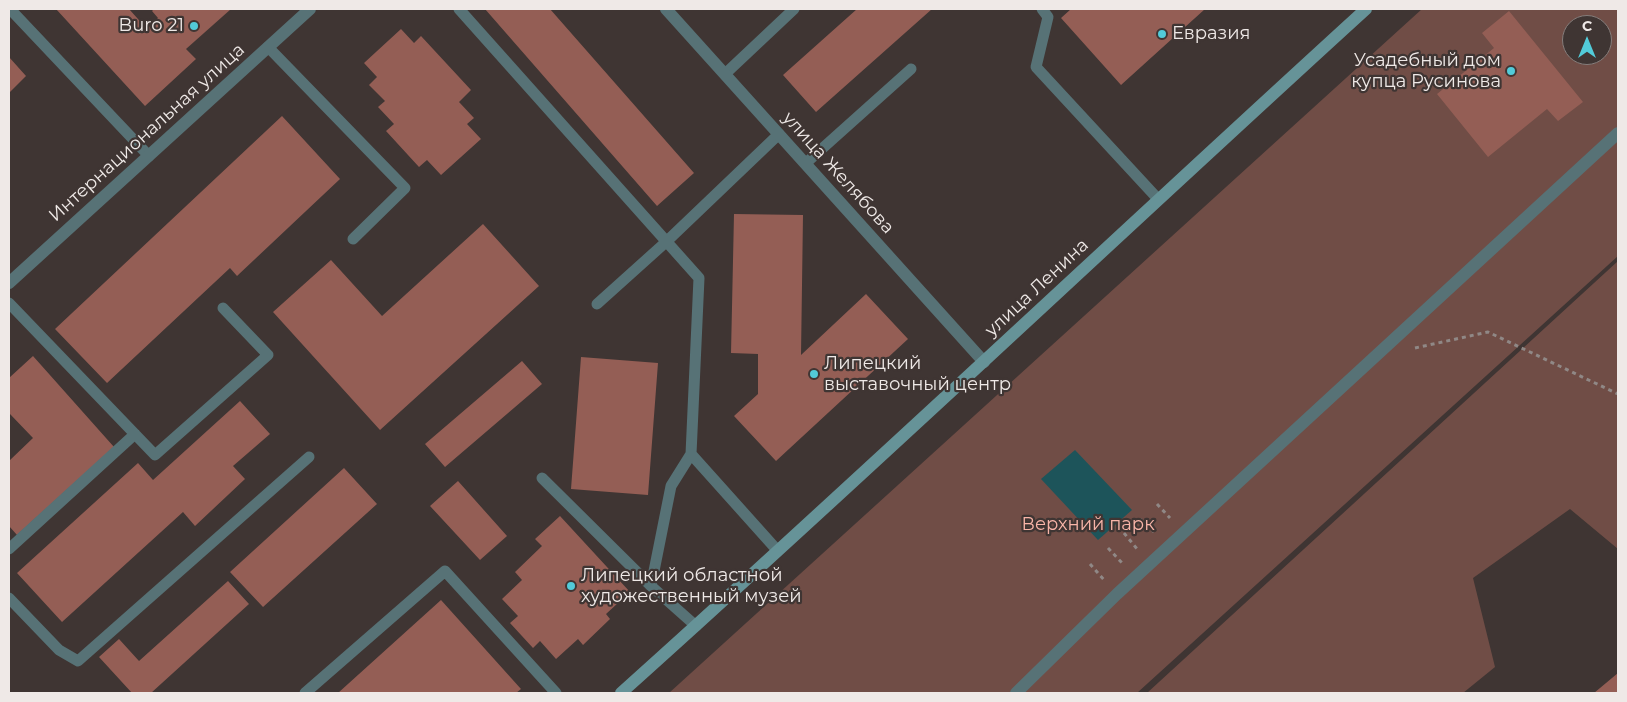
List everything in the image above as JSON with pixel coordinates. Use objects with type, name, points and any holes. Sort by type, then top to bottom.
[{"type":"street","name":"Интернациональная улица","points":[[9,283],[310,9]]},
{"type":"street","name":"улица Желябова","points":[[666,9],[984,362]]},
{"type":"street","name":"улица Ленина","points":[[620,693],[696,626],[984,362],[1158,199],[1366,9]]},
{"type":"street","points":[[1016,693],[1117,594],[1618,133]]},
{"type":"lane","points":[[10,9],[148,156]]},
{"type":"lane","points":[[459,9],[699,278],[691,454],[671,486],[651,586]]},
{"type":"lane","points":[[725,74],[794,9]]},
{"type":"lane","points":[[1042,9],[1048,17],[1036,66],[1158,199]]},
{"type":"lane","points":[[268,47],[405,188],[352,239]]},
{"type":"lane","points":[[806,163],[911,69]]},
{"type":"lane","points":[[597,304],[666,242],[779,134]]},
{"type":"lane","points":[[9,303],[155,455],[268,355],[223,308]]},
{"type":"lane","points":[[9,549],[134,434]]},
{"type":"lane","points":[[691,454],[777,550]]},
{"type":"lane","points":[[9,598],[59,650],[78,661],[309,456]]},
{"type":"lane","points":[[542,478],[651,586],[696,626]]},
{"type":"lane","points":[[305,693],[444,571],[556,693]]},
{"type":"path","points":[[1412,349],[1488,332],[1618,394]]},
{"type":"green space","name":"Верхний парк","points":[[1422,9],[1618,9],[1618,256],[1137,693],[669,693]]},
{"type":"green space","points":[[1618,261],[1618,549],[1570,509],[1473,578],[1495,667],[1463,693],[1147,693]]},
{"type":"water","points":[[1075,450],[1132,510],[1098,540],[1041,479]]},
{"type":"building","points":[[56,9],[129,9],[147,29],[158,18],[152,11],[154,9],[231,9],[186,49],[196,59],[145,106]]},
{"type":"building","points":[[485,9],[550,9],[694,173],[657,206]]},
{"type":"building","points":[[857,9],[932,9],[816,112],[783,75]]},
{"type":"building","points":[[1071,9],[1205,9],[1121,85],[1061,18]]},
{"type":"building","name":"Усадебный дом купца Русинова","points":[[1509,11],[1583,102],[1558,121],[1547,109],[1488,157],[1437,94],[1494,48],[1482,33]]},
{"type":"building","points":[[401,29],[414,43],[421,36],[471,90],[459,102],[474,118],[467,124],[481,139],[441,175],[427,160],[419,167],[386,131],[394,124],[378,107],[385,101],[369,85],[377,77],[364,63]]},
{"type":"building","points":[[9,57],[26,76],[9,93]]},
{"type":"building","points":[[282,116],[340,179],[237,276],[230,268],[107,383],[55,329]]},
{"type":"building","points":[[734,214],[803,215],[801,355],[866,294],[908,339],[776,461],[734,416],[758,394],[758,354],[731,353]]},
{"type":"building","points":[[483,224],[539,286],[380,430],[273,312],[331,260],[382,316]]},
{"type":"building","points":[[33,356],[114,447],[17,535],[9,526],[9,461],[33,438],[9,415],[9,378]]},
{"type":"building","points":[[581,357],[658,363],[648,495],[571,489]]},
{"type":"building","points":[[522,361],[542,384],[445,467],[425,444]]},
{"type":"building","points":[[240,401],[270,434],[233,466],[245,479],[195,526],[183,512],[62,622],[17,573],[138,463],[153,480]]},
{"type":"building","points":[[344,468],[377,504],[263,607],[230,572]]},
{"type":"building","points":[[458,481],[507,536],[480,560],[430,506]]},
{"type":"building","name":"Липецкий областной художественный музей","points":[[560,516],[630,592],[606,614],[610,619],[583,645],[578,639],[556,659],[540,641],[533,648],[510,623],[518,616],[502,599],[522,580],[515,572],[542,546],[535,539]]},
{"type":"building","points":[[228,581],[249,604],[151,693],[132,693],[99,657],[119,639],[139,661]]},
{"type":"building","points":[[441,600],[521,689],[516,693],[338,693]]},
{"type":"building","points":[[1618,673],[1618,693],[1594,693]]},
{"type":"place","name":"Buro 21","points":[[194,26]]},
{"type":"place","name":"Евразия","points":[[1162,34]]},
{"type":"place","name":"Усадебный дом купца Русинова","points":[[1511,71]]},
{"type":"place","name":"Липецкий выставочный центр","points":[[814,374]]},
{"type":"place","name":"Липецкий областной художественный музей","points":[[571,586]]}]
